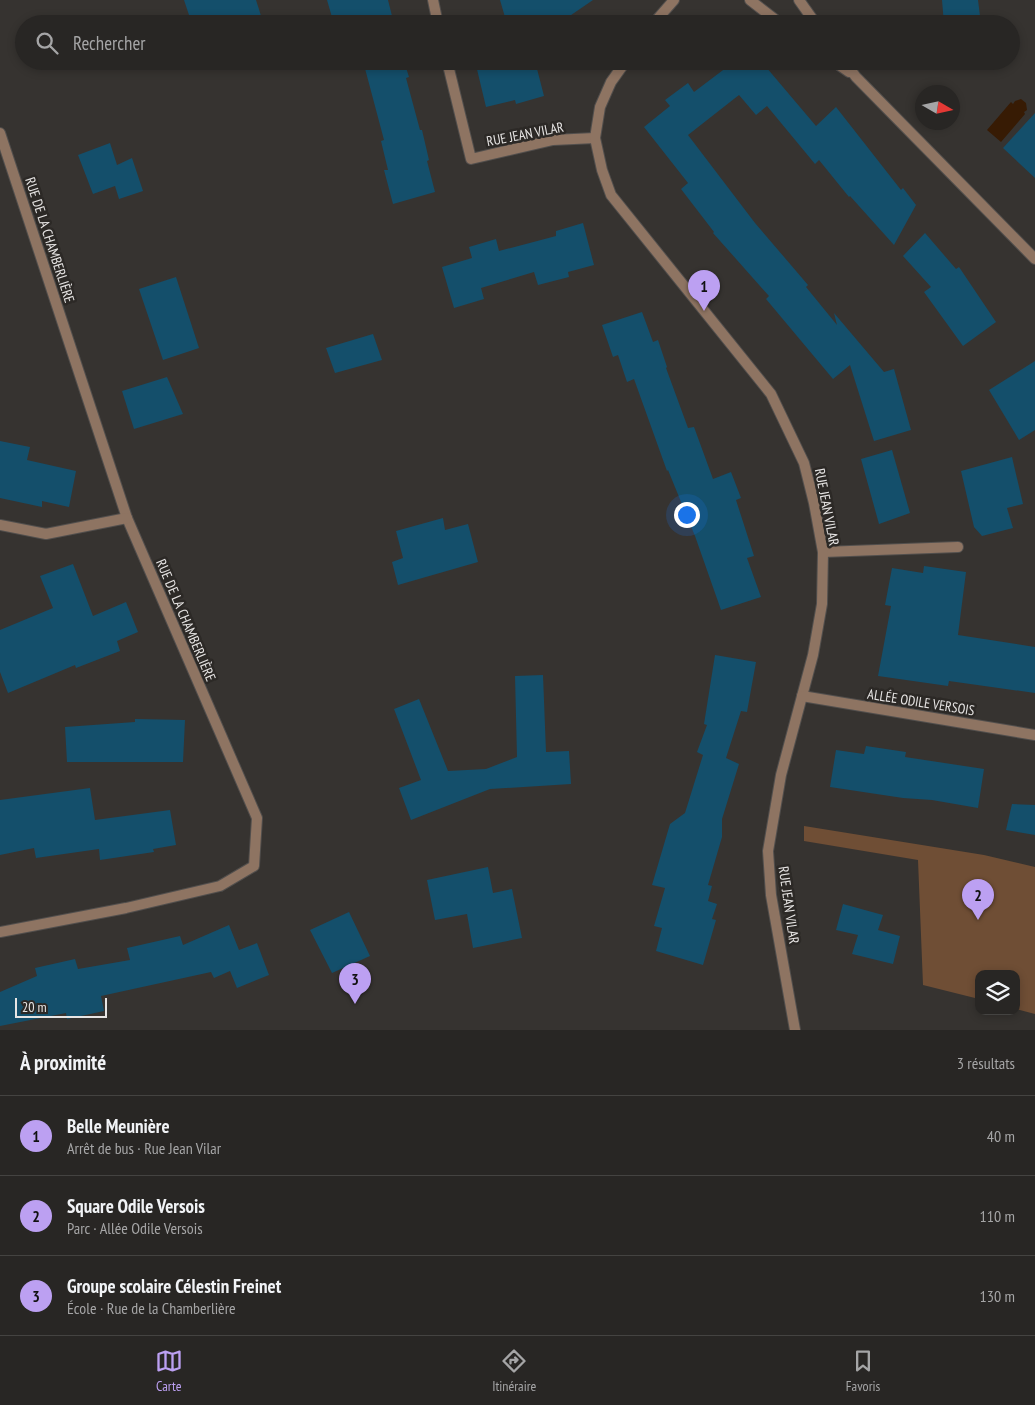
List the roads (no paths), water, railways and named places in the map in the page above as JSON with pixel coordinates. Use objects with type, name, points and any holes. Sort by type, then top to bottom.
[{"type":"street","points":[[432,0],[436,15]]},
{"type":"street","points":[[661,15],[674,0]]},
{"type":"street","points":[[750,0],[769,15]]},
{"type":"street","points":[[799,0],[810,15]]},
{"type":"street","name":"RUE JEAN VILAR","points":[[449,70],[471,159],[553,140],[595,138]]},
{"type":"street","name":"RUE JEAN VILAR","points":[[620,70],[611,82],[600,107],[595,138],[602,170],[611,194],[771,394],[804,463],[823,552],[822,604],[813,655],[781,775],[768,851],[771,894],[795,1030]]},
{"type":"street","points":[[846,70],[856,77]]},
{"type":"street","points":[[851,70],[1035,259]]},
{"type":"street","name":"RUE DE LA CHAMBERLIÈRE","points":[[0,134],[127,518],[257,818],[254,866],[220,886],[126,908],[0,932]]},
{"type":"street","points":[[0,525],[46,534],[127,518]]},
{"type":"street","points":[[823,552],[958,546]]},
{"type":"street","name":"ALLÉE ODILE VERSOIS","points":[[802,696],[1035,735]]},
{"type":"place","name":"Belle Meunière","points":[[704,311]]},
{"type":"place","name":"Square Odile Versois","points":[[978,920]]},
{"type":"place","name":"Groupe scolaire Célestin Freinet","points":[[355,1004]]}]
